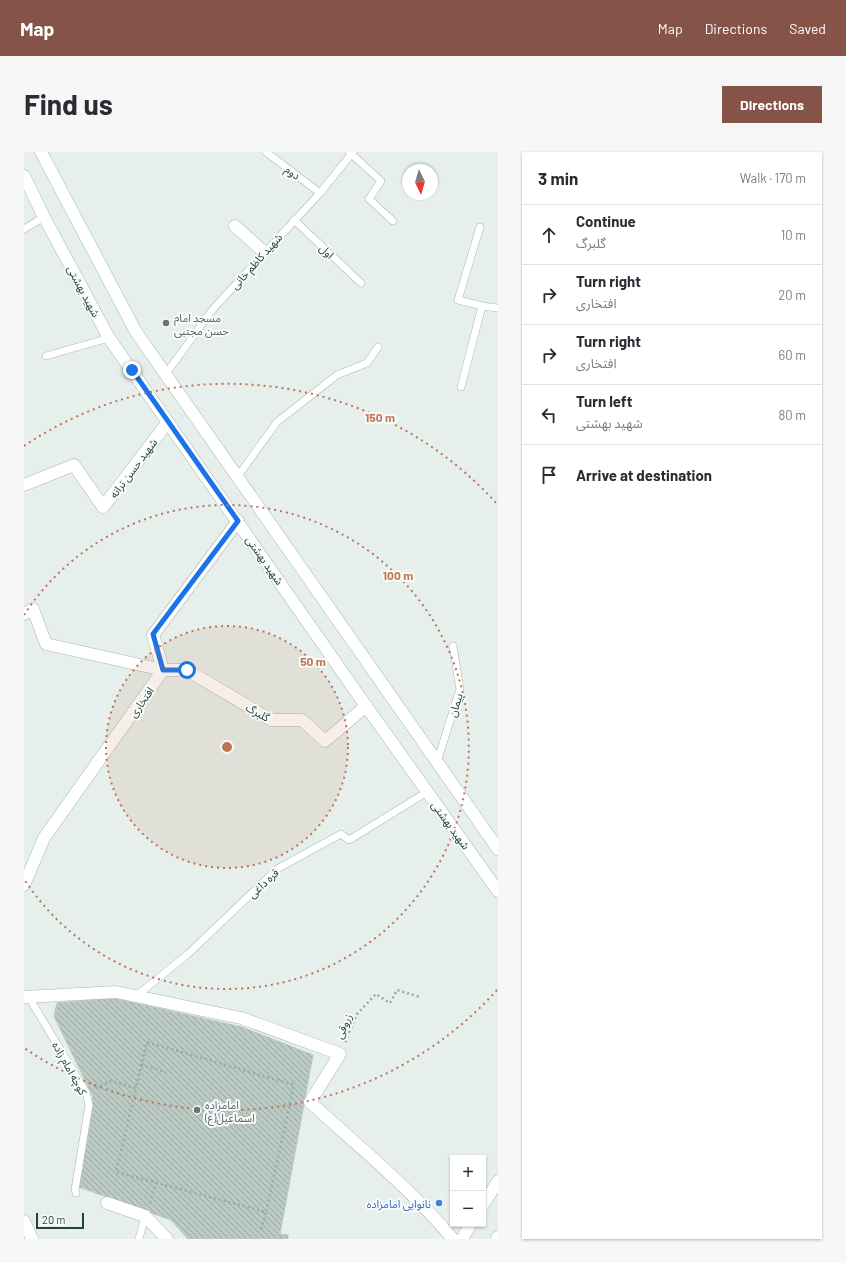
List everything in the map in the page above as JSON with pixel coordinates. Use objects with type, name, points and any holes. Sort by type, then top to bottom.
[{"type":"street","points":[[41,152],[136,332],[498,849]]},
{"type":"street","name":"شهید بهشتی","points":[[24,176],[44,217],[110,338],[366,706],[498,891]]},
{"type":"street","points":[[235,226],[264,252]]},
{"type":"street","name":"شهید حسن ترانه","points":[[24,485],[74,465],[103,507],[168,422]]},
{"type":"street","points":[[24,614],[33,609],[46,644],[163,670],[153,634],[238,521]]},
{"type":"street","name":"گلبرگ","points":[[163,670],[187,670],[271,720],[302,720],[325,741],[366,706]]},
{"type":"street","name":"افتخاری","points":[[24,885],[44,838],[163,670]]},
{"type":"street","points":[[26,997],[116,992],[242,1018],[340,1054],[310,1102],[395,1180],[439,1223],[453,1239]]},
{"type":"street","points":[[486,1200],[498,1181]]},
{"type":"street","points":[[107,1203],[145,1216],[167,1239]]},
{"type":"street","points":[[24,1221],[32,1239]]},
{"type":"street","points":[[462,1239],[469,1227]]},
{"type":"lane","name":"دوم","points":[[266,152],[320,192]]},
{"type":"lane","name":"شهید کاظم خانی","points":[[165,375],[213,309],[320,192],[351,153]]},
{"type":"lane","points":[[351,153],[380,181],[369,199],[393,221]]},
{"type":"lane","points":[[24,229],[44,217]]},
{"type":"lane","name":"اول","points":[[294,220],[361,283]]},
{"type":"lane","points":[[480,227],[458,300],[498,308]]},
{"type":"lane","points":[[461,387],[482,306]]},
{"type":"lane","points":[[46,356],[110,338]]},
{"type":"lane","points":[[238,476],[277,422],[337,375],[367,363],[378,347]]},
{"type":"lane","name":"پیمان","points":[[437,762],[460,688],[453,646]]},
{"type":"lane","name":"قره داغی","points":[[135,997],[188,954],[277,869],[341,834],[348,840],[427,792]]},
{"type":"lane","name":"کوچه امام زاده","points":[[26,997],[86,1092],[89,1105],[75,1190],[76,1193]]},
{"type":"lane","points":[[139,1239],[145,1216]]},
{"type":"path","name":"زروقی","points":[[340,1054],[357,1014],[376,994],[390,1003],[397,990],[420,997]]},
{"type":"path","points":[[261,1229],[266,1212],[294,1085],[147,1042],[116,1172],[266,1212]]},
{"type":"path","points":[[141,1065],[166,1072]]},
{"type":"path","points":[[86,1092],[111,1081],[136,1088]]},
{"type":"path","points":[[145,1216],[156,1183]]},
{"type":"building","name":"امامزاده اسماعیل(ع)","points":[[113,998],[242,1027],[313,1055],[280,1234],[288,1235],[288,1239],[188,1239],[171,1220],[79,1187],[93,1097],[54,1016],[57,1003]]},
{"type":"place","name":"مسجد امام حسن مجتبی","points":[[166,323]]},
{"type":"place","name":"امامزاده اسماعیل(ع)","points":[[197,1110]]},
{"type":"place","name":"نانوایی امامزاده","points":[[439,1203]]},
{"type":"route","points":[[132,370],[238,521],[153,634],[163,670],[187,670]]}]
